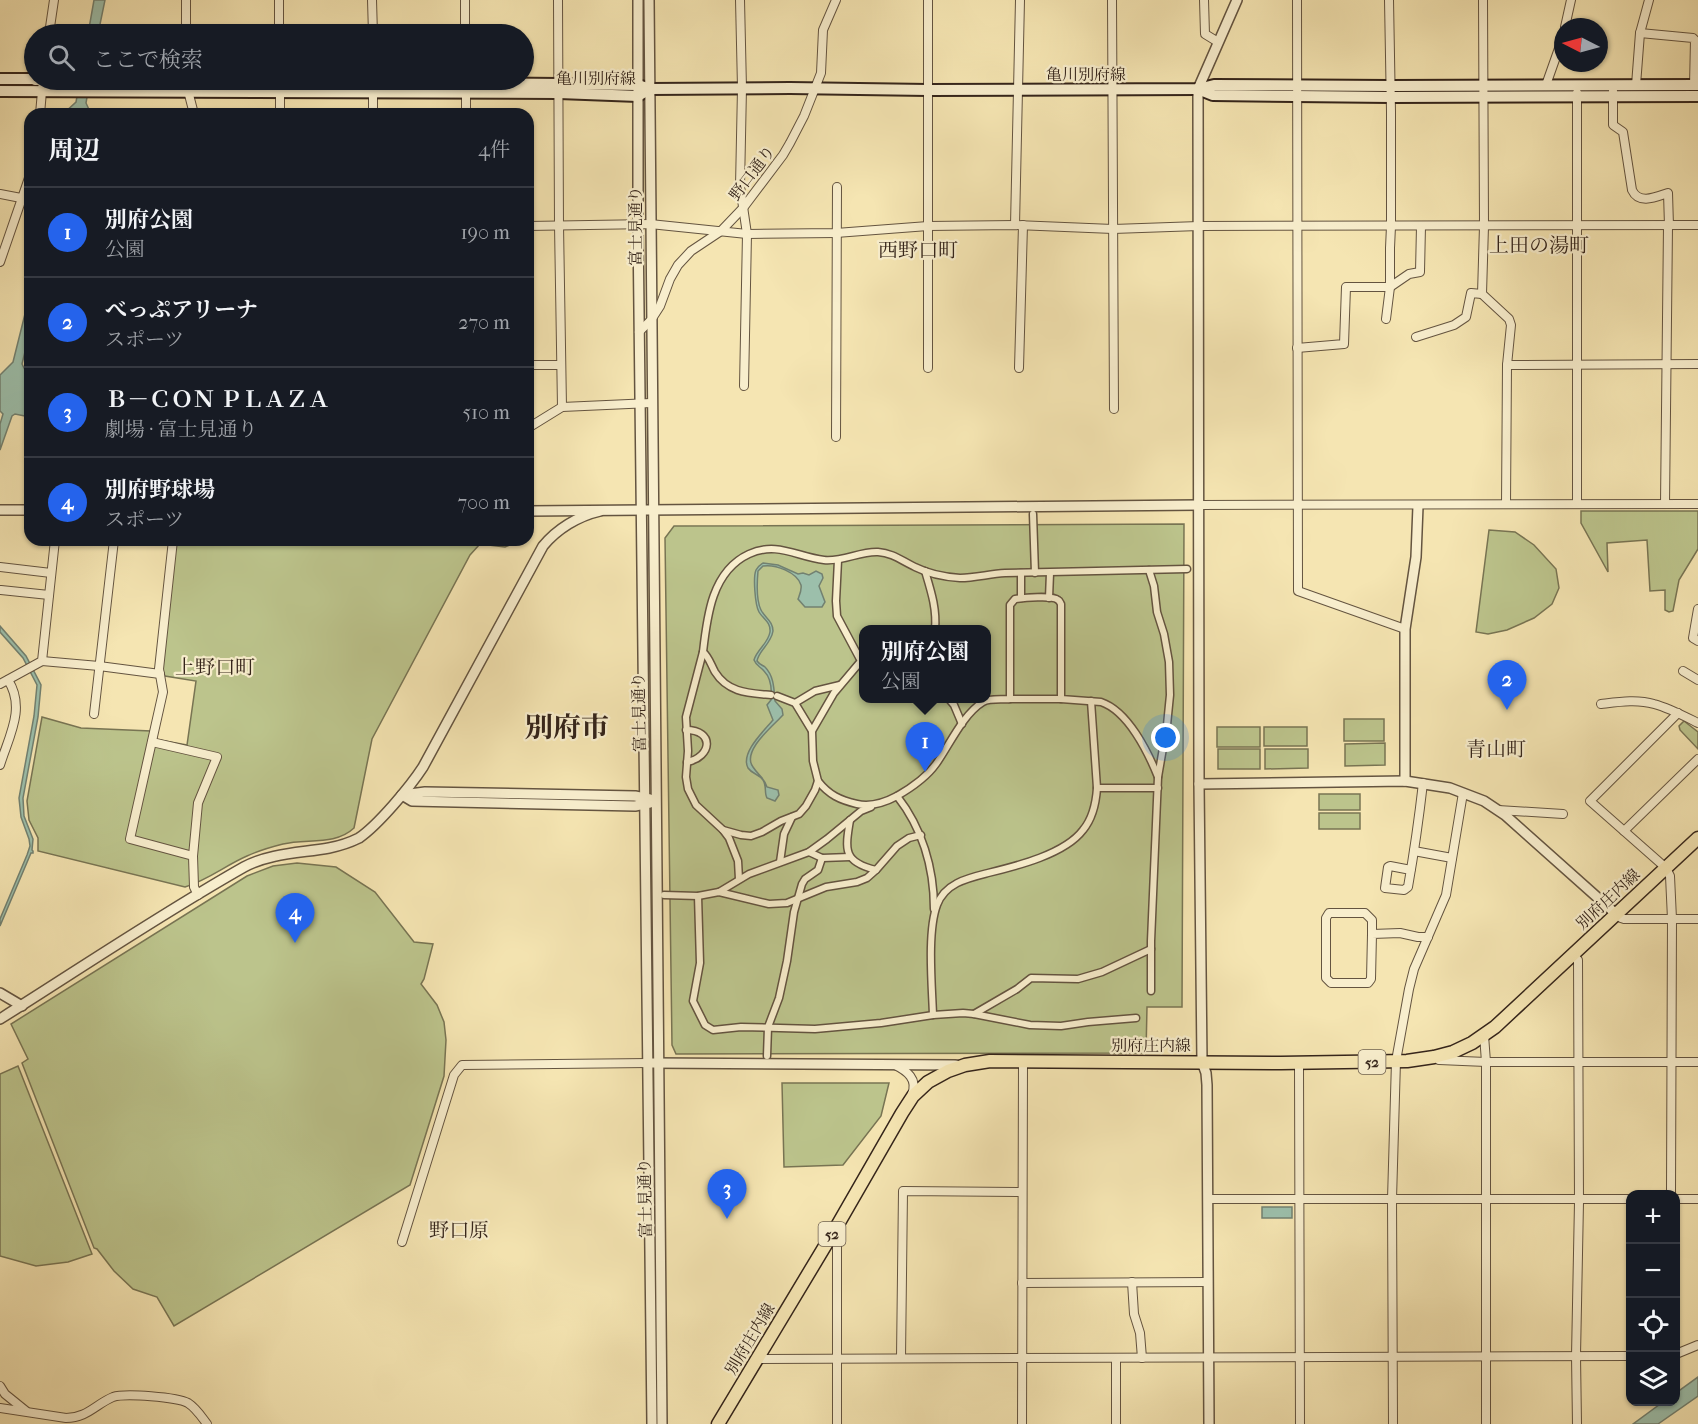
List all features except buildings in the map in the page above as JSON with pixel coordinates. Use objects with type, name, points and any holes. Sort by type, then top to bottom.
[{"type":"main road","name":"亀川別府線","points":[[0,79],[24,80]]},
{"type":"main road","name":"亀川別府線","points":[[534,88],[638,91],[650,88],[1019,90],[1198,89],[1214,85],[1297,91],[1613,91],[1698,96]]},
{"type":"main road","name":"亀川別府線","points":[[1483,91],[1546,85],[1577,91]]},
{"type":"main road","name":"亀川別府線","points":[[1613,91],[1636,85],[1696,85]]},
{"type":"main road","name":"亀川別府線","points":[[0,91],[67,90]]},
{"type":"main road","name":"亀川別府線","points":[[153,90],[188,93],[219,90]]},
{"type":"main road","name":"別府庄内線","points":[[718,1424],[908,1104],[932,1079],[965,1065],[990,1061],[1281,1063],[1396,1061],[1426,1059],[1459,1050],[1484,1035],[1698,838]]},
{"type":"street","points":[[50,24],[54,0]]},
{"type":"street","points":[[186,0],[186,24]]},
{"type":"street","points":[[279,0],[279,24]]},
{"type":"street","points":[[372,0],[373,24]]},
{"type":"street","points":[[465,0],[465,24]]},
{"type":"street","points":[[558,0],[562,407]]},
{"type":"street","points":[[638,0],[639,332],[649,801]]},
{"type":"street","name":"富士見通り","points":[[648,0],[652,511],[649,801],[662,1424]]},
{"type":"street","points":[[740,0],[742,88],[740,186],[747,234],[744,386]]},
{"type":"street","points":[[928,0],[928,368]]},
{"type":"street","points":[[1019,368],[1020,0]]},
{"type":"street","points":[[1112,0],[1114,409]]},
{"type":"street","points":[[1204,0],[1205,34],[1218,42]]},
{"type":"street","points":[[1209,1424],[1208,1085],[1202,1062],[1199,784],[1198,89],[1237,0]]},
{"type":"street","points":[[1297,0],[1298,591],[1405,629]]},
{"type":"street","points":[[1386,319],[1390,287],[1391,226],[1389,0]]},
{"type":"street","points":[[1482,294],[1483,0]]},
{"type":"street","points":[[1567,18],[1571,0]]},
{"type":"street","points":[[1636,85],[1640,33],[1649,0]]},
{"type":"street","name":"野口通り","points":[[639,332],[660,306],[678,265],[691,251],[721,231],[743,208],[783,155],[804,116],[821,73],[823,30],[835,1]]},
{"type":"street","points":[[1640,33],[1693,38],[1695,40],[1696,85]]},
{"type":"street","points":[[1546,85],[1554,62]]},
{"type":"street","points":[[188,90],[192,108]]},
{"type":"street","points":[[280,90],[280,108]]},
{"type":"street","points":[[373,90],[373,108]]},
{"type":"street","points":[[465,90],[466,108]]},
{"type":"street","points":[[1577,91],[1577,504]]},
{"type":"street","points":[[1613,91],[1613,125],[1623,132],[1634,195],[1641,199],[1668,193],[1665,504]]},
{"type":"street","points":[[42,108],[47,92]]},
{"type":"street","points":[[836,437],[837,187]]},
{"type":"street","points":[[0,262],[24,190]]},
{"type":"street","points":[[0,194],[21,198]]},
{"type":"street","points":[[534,226],[650,224],[747,234],[836,232],[928,226],[1019,225],[1113,229],[1298,225],[1698,225]]},
{"type":"street","points":[[1297,348],[1344,344],[1346,287],[1390,287],[1409,274],[1420,272],[1421,226]]},
{"type":"street","points":[[1416,337],[1454,325],[1466,316],[1471,293],[1482,294],[1509,319],[1506,504]]},
{"type":"street","points":[[1507,366],[1698,364]]},
{"type":"street","points":[[534,365],[561,365]]},
{"type":"street","points":[[534,424],[562,407],[651,403]]},
{"type":"street","points":[[534,511],[1199,505],[1698,504]]},
{"type":"street","points":[[1405,782],[1405,629],[1416,557],[1418,506]]},
{"type":"street","points":[[4,510],[24,510]]},
{"type":"street","points":[[0,1019],[198,894],[256,862],[338,846],[356,839],[372,827],[402,795],[423,767],[543,546],[555,534],[574,521],[600,511]]},
{"type":"street","points":[[1033,514],[1035,573]]},
{"type":"street","points":[[40,662],[54,546]]},
{"type":"street","points":[[94,714],[113,546]]},
{"type":"street","points":[[172,546],[159,669],[163,692],[130,839],[193,856]]},
{"type":"street","points":[[740,879],[735,849],[723,830],[700,810],[688,789],[686,717],[703,652],[708,614],[717,587],[723,575],[748,554],[771,549],[786,550],[824,560],[838,560],[875,552],[886,553],[893,554],[925,571],[958,578],[976,578],[992,574],[1187,568]]},
{"type":"street","points":[[838,560],[837,616],[859,658]]},
{"type":"street","points":[[0,567],[51,573]]},
{"type":"street","points":[[1149,570],[1169,662],[1169,710],[1158,777],[1150,991]]},
{"type":"street","points":[[925,571],[935,606],[935,625]]},
{"type":"street","points":[[1021,573],[1022,598]]},
{"type":"street","points":[[1050,573],[1050,598]]},
{"type":"street","points":[[1,590],[49,595]]},
{"type":"street","points":[[1010,699],[1010,604],[1011,601],[1022,598],[1056,598],[1060,601],[1061,699]]},
{"type":"street","points":[[1698,609],[1693,638],[1698,641]]},
{"type":"street","points":[[703,652],[717,676],[734,690],[774,695],[795,703],[812,731],[813,761],[818,781],[826,792],[861,805],[876,805]]},
{"type":"street","points":[[0,765],[17,708],[16,698],[4,682],[40,662],[99,666],[160,674]]},
{"type":"street","points":[[812,731],[828,702],[859,665]]},
{"type":"street","points":[[1683,671],[1698,680]]},
{"type":"street","points":[[795,703],[815,691],[841,685]]},
{"type":"street","points":[[991,700],[1061,699],[1107,704],[1137,735],[1158,777]]},
{"type":"street","points":[[934,915],[939,901],[956,883],[1040,857],[1073,840],[1083,832],[1094,811],[1097,788],[1091,701]]},
{"type":"street","points":[[952,703],[962,724]]},
{"type":"street","points":[[664,895],[698,896],[719,892],[740,879],[809,852],[861,811],[897,796],[929,773],[970,713],[981,703]]},
{"type":"street","points":[[1601,704],[1652,703],[1698,723]]},
{"type":"street","points":[[1671,1190],[1672,920],[1670,876],[1666,868],[1590,801],[1678,713]]},
{"type":"street","points":[[686,730],[701,732],[707,743],[703,755],[695,761],[687,762]]},
{"type":"street","points":[[152,742],[217,757],[198,803],[193,856],[194,887],[198,894]]},
{"type":"street","points":[[1624,831],[1698,759]]},
{"type":"street","points":[[423,767],[423,780],[428,788],[435,792]]},
{"type":"street","points":[[723,830],[751,836],[799,814],[806,806],[818,781]]},
{"type":"street","points":[[1199,784],[1405,782],[1450,788],[1498,810],[1513,821],[1621,918],[1698,919]]},
{"type":"street","points":[[1411,870],[1423,783]]},
{"type":"street","points":[[1097,788],[1158,788]]},
{"type":"street","points":[[402,795],[435,792],[635,796],[649,801]]},
{"type":"street","points":[[1393,1424],[1392,1199],[1396,1061],[1412,978],[1446,895],[1462,793]]},
{"type":"street","points":[[402,795],[412,801],[635,806],[649,801]]},
{"type":"street","points":[[897,796],[910,813],[921,835],[933,880],[934,915],[931,945],[933,1015]]},
{"type":"street","points":[[1498,810],[1563,813]]},
{"type":"street","points":[[780,862],[784,834],[792,817]]},
{"type":"street","points":[[850,820],[846,843],[847,852],[856,863],[876,870]]},
{"type":"street","points":[[719,892],[774,904],[787,903],[826,887],[867,878],[897,846],[909,838],[921,835]]},
{"type":"street","points":[[1414,851],[1452,858]]},
{"type":"street","points":[[809,852],[822,858],[850,857]]},
{"type":"street","points":[[767,1056],[768,1027],[779,998],[798,898],[805,879],[818,870],[822,858]]},
{"type":"street","points":[[698,896],[700,963],[693,996],[695,1007],[705,1025],[713,1030],[733,1027],[814,1029],[881,1023],[933,1015],[974,1014],[1030,1025],[1061,1026],[1136,1018]]},
{"type":"street","points":[[1329,913],[1365,913],[1372,920],[1372,934],[1371,979],[1368,983],[1331,983],[1326,978],[1326,918],[1329,913]]},
{"type":"street","points":[[1372,934],[1400,933],[1428,937]]},
{"type":"street","points":[[974,1014],[1017,989],[1031,978],[1078,979],[1102,972],[1151,949]]},
{"type":"street","points":[[1573,955],[1578,960],[1579,1062],[1577,1424]]},
{"type":"street","points":[[1,993],[22,1006]]},
{"type":"street","points":[[1484,1035],[1486,1062],[1486,1424]]},
{"type":"street","points":[[1426,1059],[1486,1062],[1698,1062]]},
{"type":"street","points":[[1022,1424],[1023,1062]]},
{"type":"street","points":[[652,1424],[653,1063]]},
{"type":"street","points":[[402,1242],[454,1075],[462,1065],[653,1063],[965,1065]]},
{"type":"street","points":[[893,1064],[907,1071],[914,1082],[914,1089],[908,1104]]},
{"type":"street","points":[[1299,1067],[1300,1424]]},
{"type":"street","points":[[901,1358],[903,1191],[1022,1192]]},
{"type":"street","points":[[1680,1198],[1698,1198]]},
{"type":"street","points":[[1208,1199],[1626,1199]]},
{"type":"street","points":[[837,1226],[837,1424]]},
{"type":"street","points":[[1132,1282],[1134,1314],[1140,1333],[1142,1358]]},
{"type":"street","points":[[1022,1283],[1208,1282]]},
{"type":"street","points":[[1680,1352],[1698,1345]]},
{"type":"street","points":[[758,1359],[1626,1356]]},
{"type":"street","points":[[1116,1358],[1116,1424]]},
{"type":"street","points":[[0,1386],[5,1394],[28,1412]]},
{"type":"street","points":[[0,1408],[66,1418],[77,1417],[113,1397],[131,1395],[186,1402],[195,1408],[207,1424]]},
{"type":"green space","points":[[1581,511],[1698,511],[1698,549],[1679,580],[1673,611],[1665,610],[1665,590],[1650,591],[1647,540],[1607,543],[1608,572],[1581,523]]},
{"type":"green space","points":[[1184,524],[1182,1007],[1147,1007],[1146,1053],[676,1054],[672,1045],[665,538],[674,526]]},
{"type":"green space","points":[[1489,530],[1515,532],[1534,545],[1556,569],[1559,588],[1552,604],[1534,618],[1507,630],[1488,634],[1476,632]]},
{"type":"green space","points":[[175,546],[478,546],[470,555],[372,739],[354,828],[346,834],[329,839],[278,845],[239,860],[185,887],[38,851],[38,838],[29,820],[27,801],[42,717],[81,728],[151,731],[154,739],[187,745],[196,681],[165,676],[162,669]]},
{"type":"green space","points":[[1344,719],[1384,719],[1384,741],[1344,741]]},
{"type":"green space","points":[[1684,721],[1698,732],[1698,749],[1680,730],[1679,726]]},
{"type":"green space","points":[[1217,727],[1260,727],[1260,747],[1217,747]]},
{"type":"green space","points":[[1264,727],[1307,727],[1307,746],[1264,746]]},
{"type":"green space","points":[[1385,743],[1385,765],[1345,766],[1345,744]]},
{"type":"green space","points":[[1218,749],[1260,749],[1260,769],[1218,769]]},
{"type":"green space","points":[[1265,749],[1308,749],[1308,768],[1265,769]]},
{"type":"green space","points":[[1319,794],[1360,794],[1360,810],[1319,810]]},
{"type":"green space","points":[[1319,813],[1360,813],[1360,829],[1319,829]]},
{"type":"green space","points":[[297,863],[336,867],[375,892],[414,942],[433,944],[421,984],[437,1005],[444,1022],[446,1040],[444,1076],[410,1185],[174,1326],[157,1297],[133,1289],[94,1248],[22,1063],[28,1059],[11,1024],[247,876],[273,866]]},
{"type":"green space","points":[[18,1066],[92,1254],[68,1262],[36,1266],[0,1256],[0,1074]]},
{"type":"green space","points":[[782,1083],[889,1083],[881,1116],[843,1165],[784,1167]]},
{"type":"shaded area","points":[[94,0],[105,0],[100,24],[90,24]]},
{"type":"shaded area","points":[[78,90],[88,90],[86,103],[88,108],[70,108],[76,102]]},
{"type":"shaded area","points":[[24,318],[22,364],[24,368],[24,416],[15,414],[12,416],[0,450],[0,424],[3,414],[0,411],[0,375],[13,362]]},
{"type":"shaded area","points":[[763,563],[778,565],[798,574],[809,575],[816,571],[822,574],[823,578],[819,586],[825,602],[822,607],[805,607],[798,599],[801,587],[795,576],[773,566],[763,566],[758,571],[759,606],[772,625],[773,631],[757,661],[770,674],[775,701],[782,709],[783,715],[760,739],[751,754],[750,761],[764,781],[767,787],[778,790],[779,795],[775,801],[767,798],[763,780],[748,768],[746,762],[754,742],[773,720],[767,705],[771,700],[770,681],[754,660],[770,632],[768,623],[759,612],[756,597],[755,574]]},
{"type":"shaded area","points":[[0,626],[26,656],[41,685],[38,717],[23,798],[24,816],[33,839],[33,853],[31,853],[0,926],[0,919],[30,846],[21,817],[19,798],[34,716],[37,685],[23,658],[0,632]]},
{"type":"shaded area","points":[[1262,1207],[1292,1207],[1292,1218],[1262,1218]]},
{"type":"shaded area","points":[[1698,1377],[1698,1396],[1658,1424],[1633,1424],[1658,1406],[1680,1406],[1680,1390]]},
{"type":"place","name":"べっぷアリーナ","points":[[1507,710]]},
{"type":"place","name":"別府公園","points":[[925,772]]},
{"type":"place","name":"別府野球場","points":[[295,943]]},
{"type":"place","name":"Ｂ－ＣＯＮ ＰＬＡＺＡ","points":[[727,1219]]},
{"type":"district","name":"上田の湯町","points":[[1539,245]]},
{"type":"district","name":"西野口町","points":[[918,250]]},
{"type":"district","name":"上野口町","points":[[215,667]]},
{"type":"district","name":"別府市","points":[[567,727]]},
{"type":"district","name":"青山町","points":[[1496,749]]},
{"type":"district","name":"野口原","points":[[459,1230]]}]
